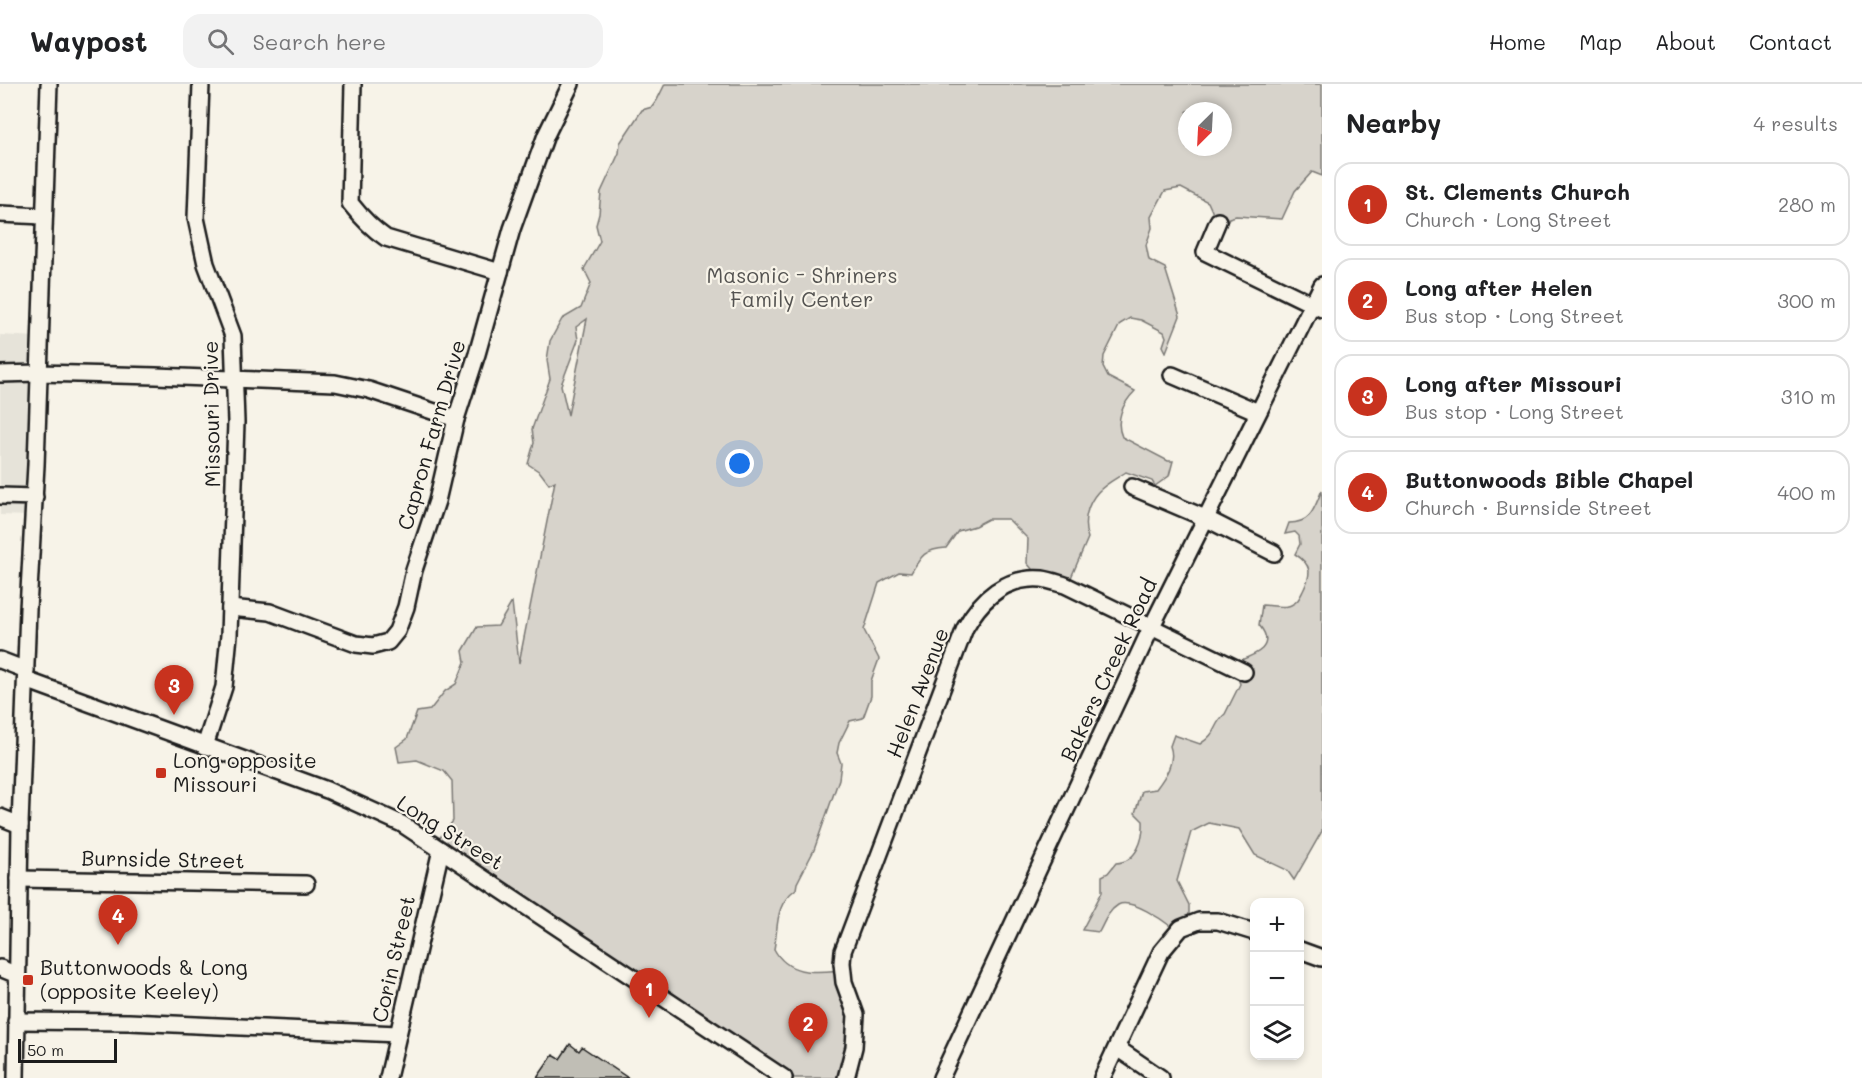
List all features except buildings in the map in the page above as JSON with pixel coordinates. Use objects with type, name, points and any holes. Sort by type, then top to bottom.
[{"type":"street","points":[[16,1078],[18,879],[35,497],[49,84]]},
{"type":"street","name":"Missouri Drive","points":[[201,84],[196,218],[206,264],[233,336],[236,422],[230,608],[224,687],[205,746]]},
{"type":"street","points":[[353,84],[350,203],[360,217],[386,238],[500,272]]},
{"type":"street","name":"Capron Farm Drive","points":[[230,608],[270,612],[356,644],[374,646],[388,642],[397,631],[406,607],[456,419],[512,229],[546,135],[571,84]]},
{"type":"street","points":[[0,214],[44,216]]},
{"type":"street","points":[[1218,221],[1205,252],[1317,306]]},
{"type":"street","name":"Bakers Creek Road","points":[[941,1078],[1151,628],[1258,412],[1317,306],[1322,285]]},
{"type":"street","points":[[0,374],[39,373],[335,383],[369,390],[456,419]]},
{"type":"street","points":[[1172,375],[1258,412]]},
{"type":"street","points":[[1132,487],[1205,518],[1274,553]]},
{"type":"street","points":[[0,496],[35,497]]},
{"type":"street","name":"Helen Avenue","points":[[846,1078],[855,1047],[856,1015],[844,982],[843,951],[965,628],[975,610],[988,596],[1019,580],[1042,579],[1065,585],[1244,672]]},
{"type":"street","name":"Long Street","points":[[0,660],[26,675],[205,746],[327,790],[402,824],[784,1078]]},
{"type":"street","points":[[0,817],[20,825]]},
{"type":"street","name":"Corin Street","points":[[388,1078],[441,850]]},
{"type":"street","name":"Burnside Street","points":[[18,879],[306,884]]},
{"type":"street","points":[[1102,1078],[1161,952],[1181,928],[1199,921],[1218,921],[1250,931]]},
{"type":"street","points":[[1304,952],[1322,958]]},
{"type":"street","points":[[0,968],[17,975]]},
{"type":"street","points":[[16,1021],[134,1023],[398,1034]]},
{"type":"street","points":[[1117,1048],[1161,1078]]},
{"type":"shaded area","points":[[0,335],[37,337],[30,516],[0,515]]},
{"type":"green space","name":"Masonic - Shriners Family Center","points":[[665,84],[1322,84],[1322,176],[1312,172],[1295,191],[1282,219],[1236,216],[1229,218],[1213,252],[1212,211],[1208,202],[1181,188],[1165,191],[1151,217],[1152,228],[1146,245],[1149,260],[1165,268],[1180,316],[1166,352],[1163,346],[1166,337],[1164,332],[1141,320],[1130,318],[1120,324],[1104,356],[1103,367],[1108,377],[1135,391],[1126,401],[1121,413],[1119,425],[1122,437],[1168,461],[1173,461],[1169,476],[1155,486],[1152,481],[1126,472],[1098,492],[1087,514],[1085,526],[1088,538],[1070,580],[1037,575],[1027,563],[1028,539],[1008,519],[988,519],[958,531],[946,548],[924,554],[911,573],[899,572],[879,583],[864,630],[879,659],[871,681],[871,696],[863,718],[850,721],[839,743],[837,753],[841,763],[839,779],[814,850],[796,889],[789,895],[781,909],[774,949],[787,964],[804,971],[843,970],[856,996],[846,1078],[781,1078],[434,845],[453,821],[452,781],[444,771],[417,760],[399,762],[396,747],[407,739],[417,712],[430,710],[445,691],[456,684],[465,662],[463,651],[477,627],[498,626],[512,602],[519,663],[555,481],[549,484],[540,472],[528,464],[534,443],[532,429],[550,379],[547,360],[550,341],[562,319],[581,308],[591,283],[584,269],[600,241],[596,225],[601,192],[619,153],[620,143],[642,110],[652,107]],"holes":[[[587,319],[568,415],[561,385],[578,340],[576,327]]]},
{"type":"green space","points":[[1322,490],[1322,831],[1294,880],[1287,870],[1255,855],[1239,829],[1209,823],[1191,832],[1177,881],[1189,905],[1189,918],[1173,928],[1147,911],[1124,904],[1112,910],[1099,932],[1082,930],[1102,892],[1102,876],[1108,873],[1116,863],[1129,859],[1138,848],[1143,821],[1135,813],[1142,791],[1156,789],[1166,774],[1171,763],[1170,746],[1174,735],[1200,744],[1210,736],[1225,714],[1240,684],[1233,663],[1254,654],[1264,646],[1266,640],[1259,625],[1262,605],[1288,606],[1301,595],[1309,570],[1305,562],[1295,554],[1300,544],[1299,536],[1295,532],[1285,534],[1289,523],[1303,520],[1311,513]]},
{"type":"place","name":"Long after Missouri","points":[[174,715]]},
{"type":"place","name":"Long opposite Missouri","points":[[161,773]]},
{"type":"place","name":"Buttonwoods Bible Chapel","points":[[118,945]]},
{"type":"place","name":"Buttonwoods & Long (opposite Keeley)","points":[[28,980]]},
{"type":"place","name":"St. Clements Church","points":[[649,1018]]},
{"type":"place","name":"Long after Helen","points":[[808,1053]]}]
